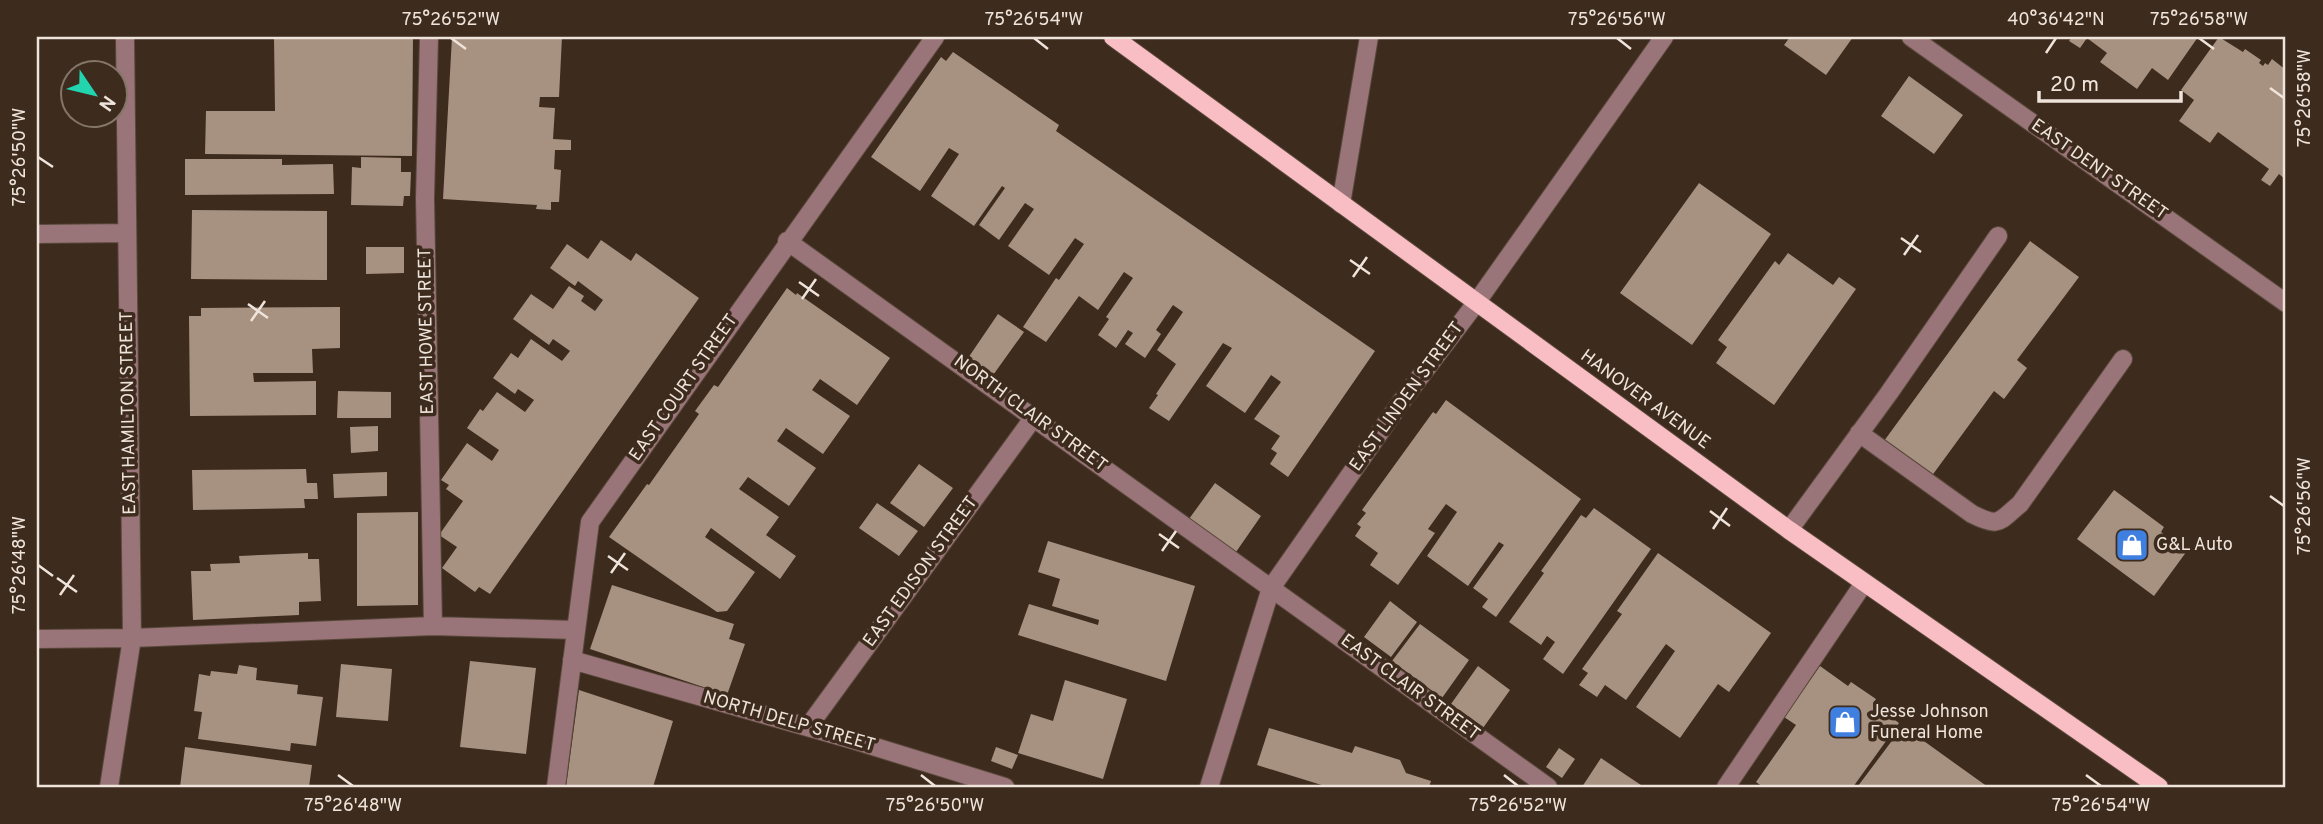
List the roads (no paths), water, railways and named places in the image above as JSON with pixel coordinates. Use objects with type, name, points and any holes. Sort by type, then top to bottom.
[{"type":"main road","name":"HANOVER AVENUE","points":[[1113,37],[1789,530],[2159,787]]},
{"type":"street","name":"EAST HAMILTON STREET","points":[[109,787],[132,638],[125,37]]},
{"type":"street","name":"EAST HOWE STREET","points":[[429,37],[425,198],[433,626]]},
{"type":"street","name":"EAST COURT STREET","points":[[556,787],[590,522],[787,241],[935,37]]},
{"type":"street","points":[[1340,204],[1369,37]]},
{"type":"street","name":"EAST LINDEN STREET","points":[[1209,787],[1271,588],[1401,402],[1476,303],[1664,37]]},
{"type":"street","name":"EAST DENT STREET","points":[[1911,37],[2286,303]]},
{"type":"street","points":[[37,234],[127,233]]},
{"type":"street","points":[[1789,530],[1998,236]]},
{"type":"street","name":"NORTH CLAIR STREET","points":[[787,241],[1271,588]]},
{"type":"street","points":[[1858,433],[1972,514],[1990,523],[1998,522],[2020,504],[2123,359]]},
{"type":"street","name":"EAST EDISON STREET","points":[[808,727],[1034,417]]},
{"type":"street","points":[[1726,787],[1864,583]]},
{"type":"street","name":"EAST CLAIR STREET","points":[[1271,588],[1548,787]]},
{"type":"street","points":[[37,639],[132,638],[433,626],[575,630]]},
{"type":"street","name":"NORTH DELP STREET","points":[[572,660],[808,727],[1005,787]]},
{"type":"place","name":"G&L Auto","points":[[2132,545]]},
{"type":"place","name":"Jesse Johnson Funeral Home","points":[[1845,722]]}]
